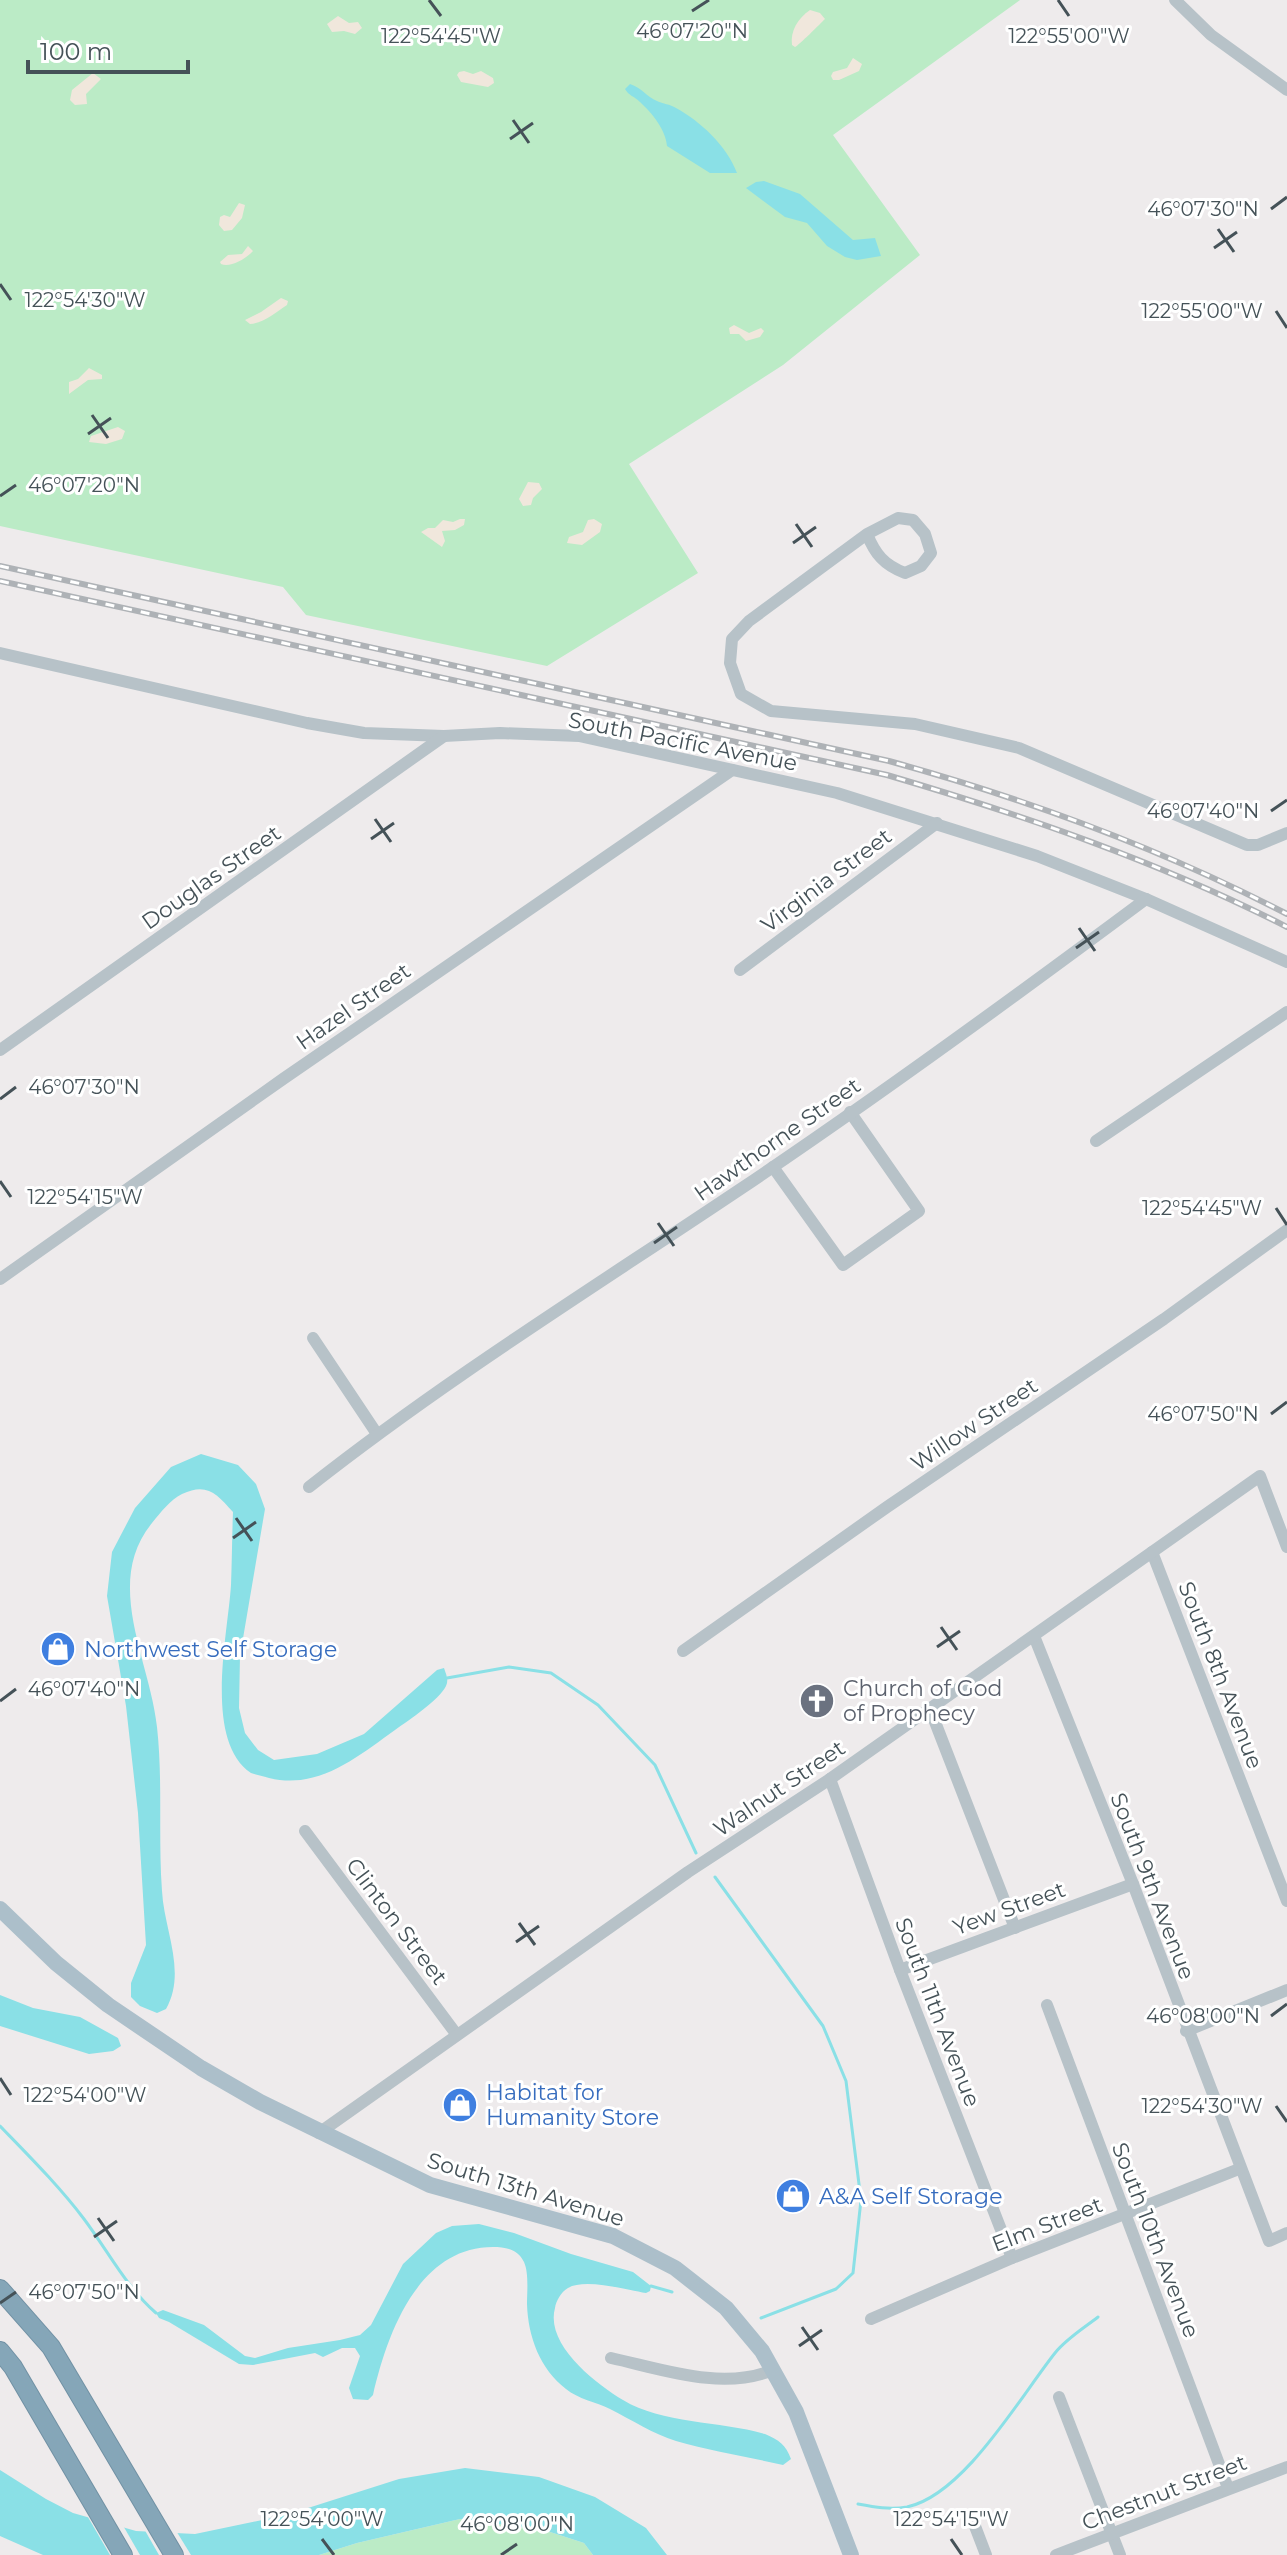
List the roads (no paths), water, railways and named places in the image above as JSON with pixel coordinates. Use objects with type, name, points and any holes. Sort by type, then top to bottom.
[{"type":"highway","points":[[0,2289],[51,2347],[174,2555]]},
{"type":"highway","points":[[0,2351],[13,2367],[123,2555]]},
{"type":"main road","name":"South 13th Avenue","points":[[0,1909],[56,1963],[108,2005],[201,2068],[319,2133],[430,2185],[613,2236],[675,2268],[726,2308],[762,2351],[796,2412],[851,2555]]},
{"type":"street","points":[[1175,0],[1211,35],[1287,90]]},
{"type":"street","points":[[867,534],[875,553],[889,567],[905,573],[921,566],[931,553],[925,534],[913,520],[898,518],[867,534],[749,621],[732,639],[730,663],[741,694],[771,711],[915,724],[1019,748],[1236,842],[1258,845],[1287,833]]},
{"type":"street","name":"South Pacific Avenue","points":[[0,653],[307,723],[364,733],[579,736],[837,793],[1037,856],[1146,899],[1287,962]]},
{"type":"street","name":"Douglas Street","points":[[0,1050],[444,736]]},
{"type":"street","name":"Hazel Street","points":[[0,1279],[283,1079],[732,770]]},
{"type":"street","name":"Virginia Street","points":[[740,970],[937,823]]},
{"type":"street","name":"Hawthorne Street","points":[[309,1487],[377,1434],[773,1167],[1146,899]]},
{"type":"street","points":[[1096,1141],[1287,1012]]},
{"type":"street","points":[[773,1167],[843,1265],[907,1220],[919,1211],[850,1112]]},
{"type":"street","name":"Willow Street","points":[[683,1651],[887,1507],[1164,1319],[1287,1230]]},
{"type":"street","points":[[313,1338],[377,1434]]},
{"type":"street","name":"Walnut Street","points":[[319,2133],[688,1872],[830,1779],[1260,1476],[1287,1547]]},
{"type":"street","name":"South 8th Avenue","points":[[1152,1552],[1287,1901]]},
{"type":"street","name":"South 9th Avenue","points":[[1034,1636],[1133,1884],[1186,2031],[1269,2241],[1287,2233]]},
{"type":"street","points":[[930,1709],[1015,1928]]},
{"type":"street","name":"South 11th Avenue","points":[[830,1779],[900,1970],[1012,2258]]},
{"type":"street","name":"Clinton Street","points":[[305,1831],[457,2035]]},
{"type":"street","name":"Yew Street","points":[[900,1970],[1133,1884]]},
{"type":"street","points":[[1186,2031],[1287,1990]]},
{"type":"street","name":"South 10th Avenue","points":[[1047,2005],[1228,2488]]},
{"type":"street","name":"Elm Street","points":[[871,2319],[1012,2258],[1126,2216],[1239,2169]]},
{"type":"street","points":[[611,2358],[735,2380],[773,2370]]},
{"type":"street","points":[[1059,2397],[1120,2555]]},
{"type":"street","name":"Chestnut Street","points":[[1056,2555],[1287,2467]]},
{"type":"street","points":[[973,2521],[986,2555]]},
{"type":"water","points":[[630,84],[653,99],[676,108],[703,127],[727,153],[737,173],[710,173],[667,146],[654,117],[625,89]]},
{"type":"water","points":[[764,181],[800,194],[853,240],[875,238],[881,256],[857,260],[827,246],[807,223],[785,217],[746,188]]},
{"type":"water","points":[[201,1454],[238,1465],[256,1484],[265,1509],[240,1656],[239,1708],[245,1733],[258,1750],[274,1760],[317,1754],[364,1734],[437,1670],[444,1668],[447,1682],[442,1692],[423,1710],[336,1769],[304,1779],[287,1780],[251,1773],[236,1758],[227,1737],[223,1712],[223,1658],[231,1585],[233,1512],[216,1495],[198,1489],[178,1497],[162,1511],[138,1546],[131,1571],[130,1596],[157,1727],[162,1891],[175,1980],[166,2009],[157,2013],[140,2006],[131,1997],[131,1983],[146,1945],[138,1813],[126,1706],[107,1596],[112,1552],[135,1508],[171,1467]]},
{"type":"water","points":[[0,1995],[33,2008],[80,2017],[118,2038],[121,2046],[113,2051],[89,2054],[0,2026]]},
{"type":"water","points":[[479,2224],[633,2272],[651,2286],[646,2293],[585,2284],[575,2285],[561,2294],[555,2308],[557,2335],[575,2361],[599,2384],[623,2400],[655,2414],[765,2434],[781,2444],[791,2459],[783,2465],[676,2441],[566,2389],[549,2372],[537,2351],[528,2316],[526,2266],[518,2254],[506,2248],[467,2251],[445,2262],[426,2278],[397,2321],[373,2395],[368,2400],[353,2399],[349,2388],[360,2356],[355,2348],[342,2348],[323,2357],[315,2353],[253,2365],[239,2364],[159,2318],[156,2313],[163,2310],[204,2325],[245,2356],[255,2358],[288,2348],[360,2335],[371,2325],[403,2264],[436,2233],[452,2226]]},
{"type":"water","points":[[465,2468],[539,2477],[595,2497],[646,2528],[667,2555],[593,2555],[584,2543],[544,2530],[460,2519],[319,2555],[43,2555],[0,2536],[0,2470],[73,2513],[136,2531],[195,2534],[286,2515],[399,2479]]},
{"type":"waterway","points":[[447,1678],[509,1667],[551,1673],[598,1705],[655,1765],[696,1853]]},
{"type":"waterway","points":[[715,1877],[823,2026],[846,2081],[861,2200],[853,2273],[836,2289],[761,2318]]},
{"type":"waterway","points":[[0,2126],[44,2171],[84,2219],[126,2280],[156,2313]]},
{"type":"waterway","points":[[651,2286],[672,2292]]},
{"type":"waterway","points":[[858,2504],[907,2507],[928,2499],[949,2484],[989,2442],[1059,2348],[1098,2317]]},
{"type":"railway","points":[[0,566],[889,761],[1092,827],[1191,868],[1287,914]]},
{"type":"railway","points":[[0,581],[887,775],[989,806],[1090,842],[1190,881],[1287,927]]},
{"type":"place","name":"Northwest Self Storage","points":[[58,1649]]},
{"type":"place","name":"Church of God of Prophecy","points":[[817,1701]]},
{"type":"place","name":"Habitat for Humanity Store","points":[[460,2105]]},
{"type":"place","name":"A&A Self Storage","points":[[793,2196]]}]
